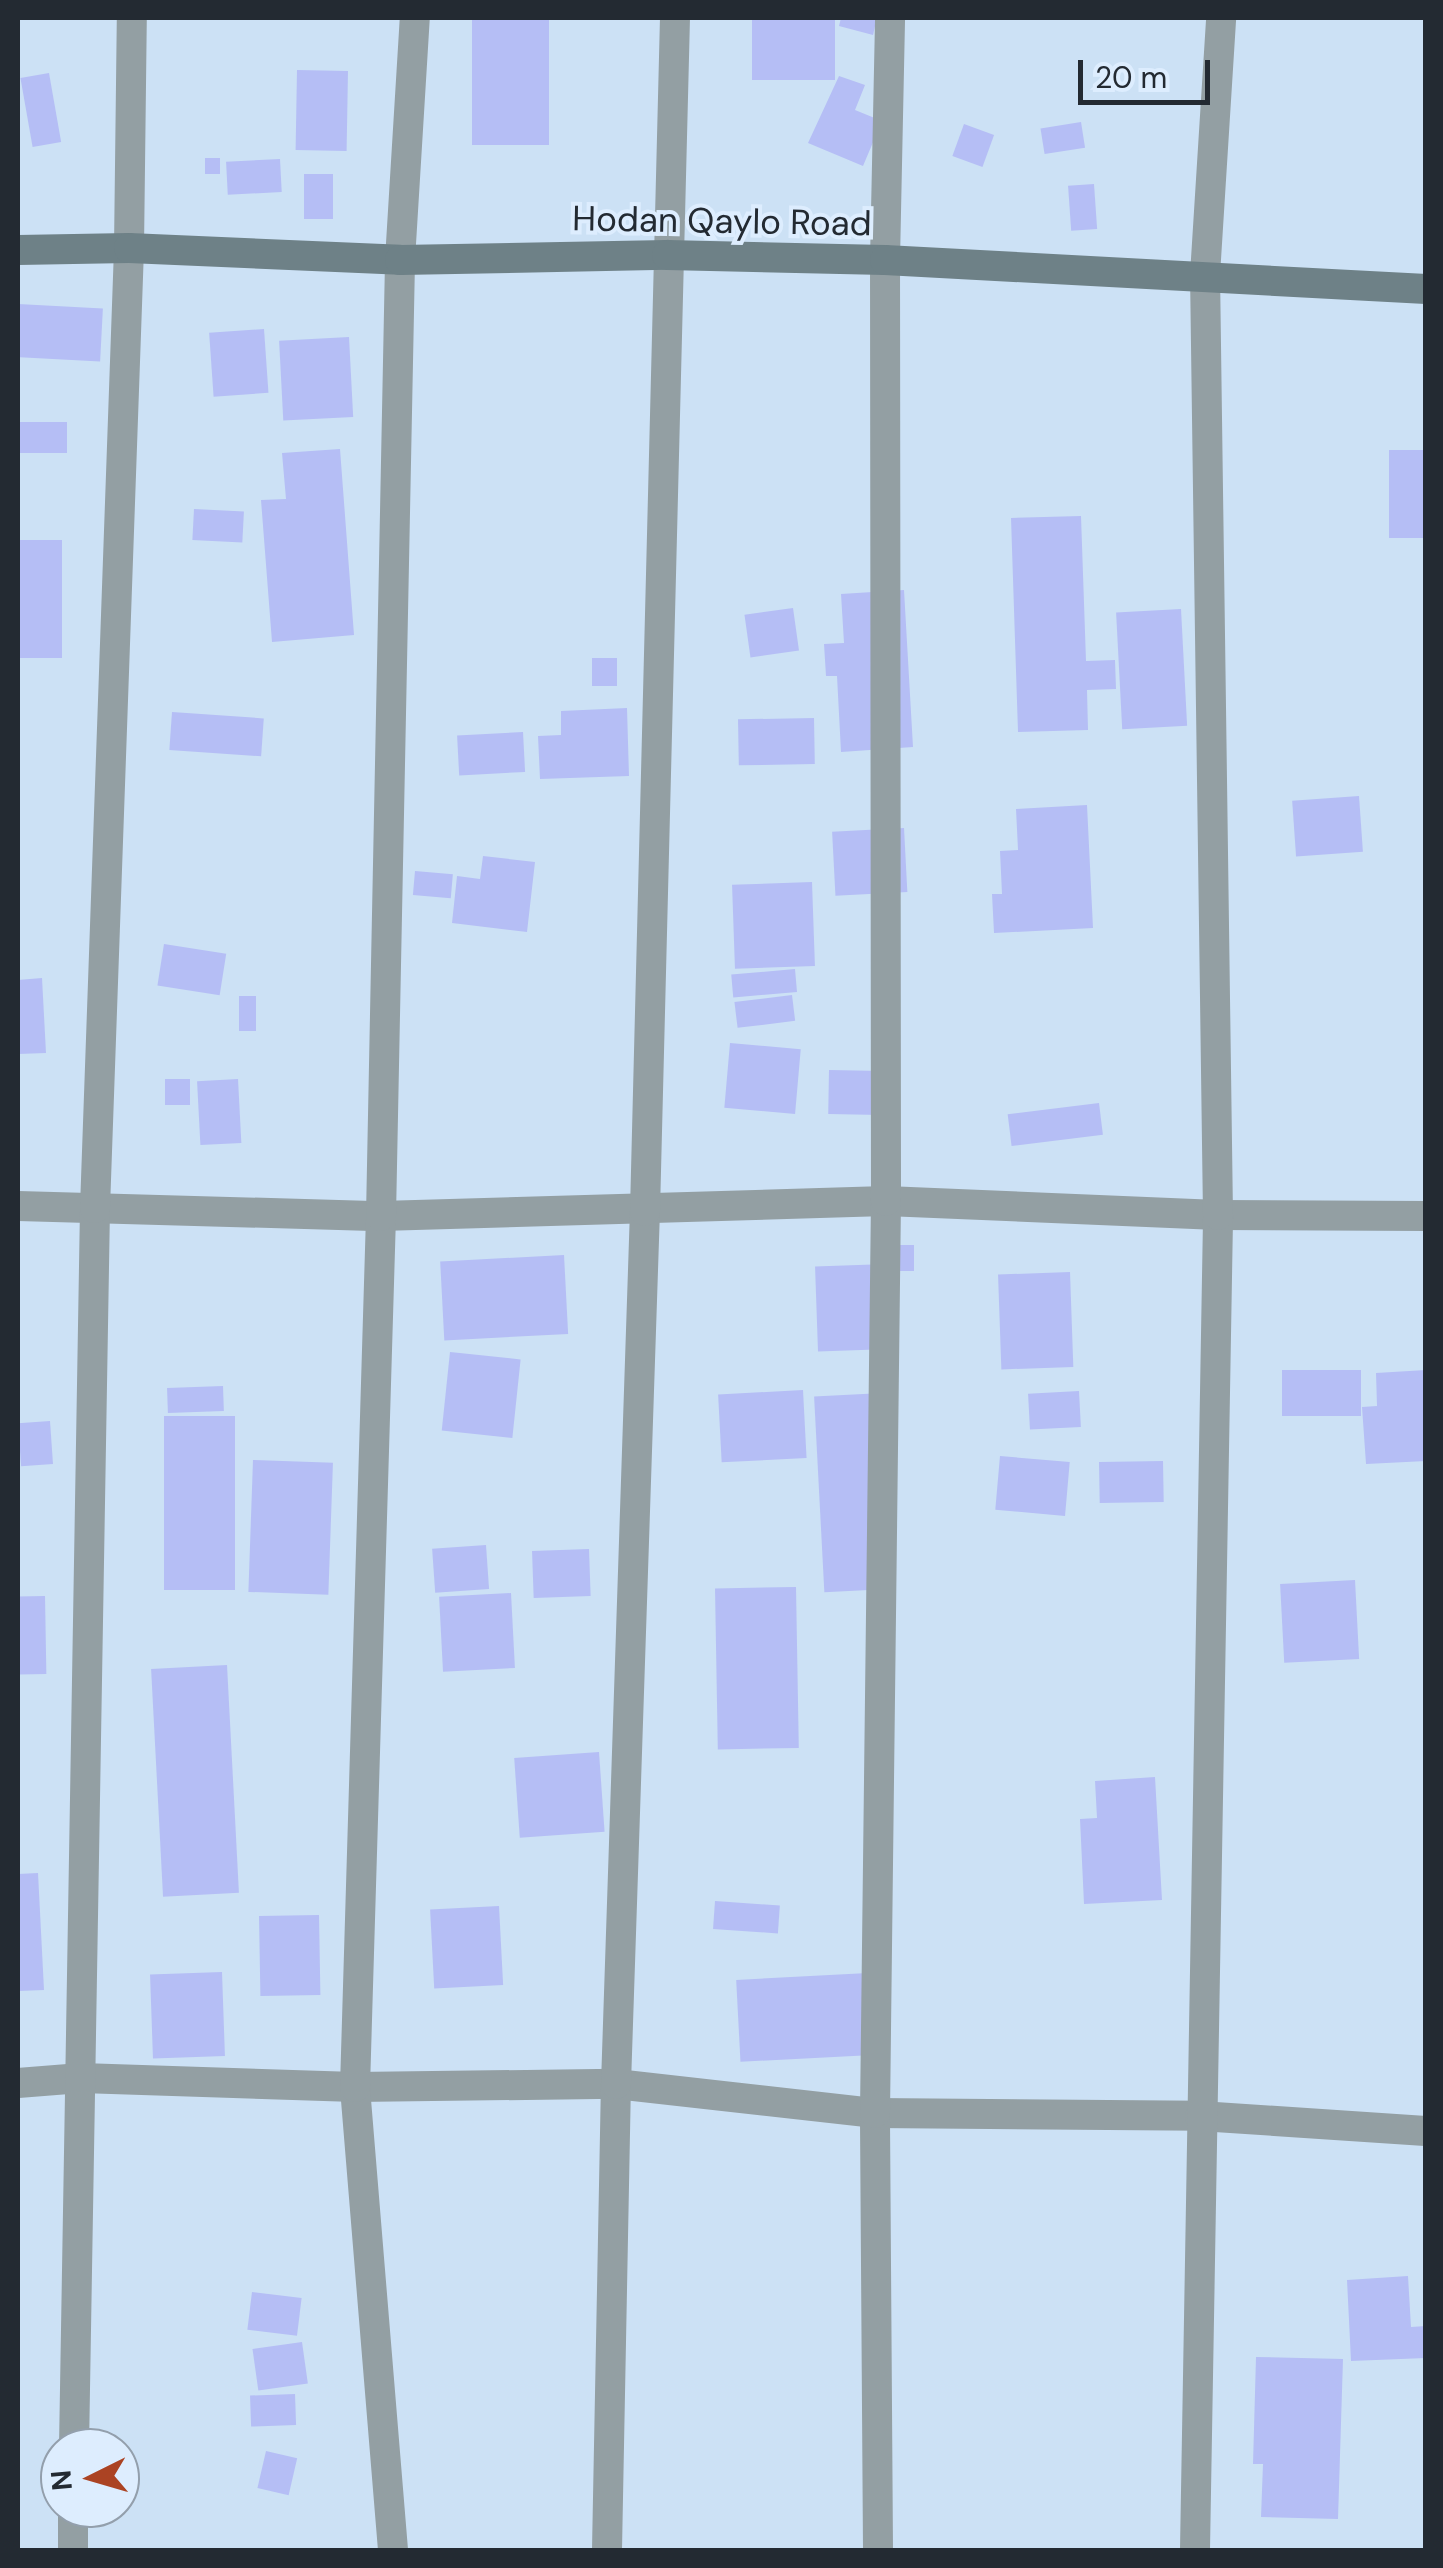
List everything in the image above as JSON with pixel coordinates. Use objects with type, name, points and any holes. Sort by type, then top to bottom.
[{"type":"street","points":[[74,2428],[95,1208],[129,248],[132,18]]},
{"type":"street","points":[[393,2550],[355,2087],[382,1216],[400,260],[414,18]]},
{"type":"street","points":[[607,2550],[616,2084],[645,1211],[666,255],[676,18]]},
{"type":"street","points":[[878,2550],[876,2113],[886,1202],[885,260],[890,18]]},
{"type":"street","points":[[1195,2550],[1218,1216],[1205,275],[1220,18]]},
{"type":"street","name":"Hodan Qaylo Road","points":[[18,250],[129,248],[400,260],[666,255],[885,260],[1426,289]]},
{"type":"street","points":[[18,1206],[382,1216],[886,1202],[1218,1216],[1426,1216]]},
{"type":"street","points":[[18,2083],[80,2078],[355,2087],[616,2084],[876,2113],[1200,2116],[1426,2131]]},
{"type":"building","points":[[472,18],[549,18],[549,145],[472,145]]},
{"type":"building","points":[[752,18],[835,18],[835,80],[752,80]]},
{"type":"building","points":[[841,18],[877,18],[873,35],[839,26]]},
{"type":"building","points":[[297,70],[348,71],[347,151],[296,150]]},
{"type":"building","points":[[49,73],[61,142],[33,147],[20,78]]},
{"type":"building","points":[[839,76],[865,85],[855,110],[882,121],[863,166],[808,143]]},
{"type":"building","points":[[1081,122],[1085,148],[1045,154],[1041,128]]},
{"type":"building","points":[[964,124],[994,135],[982,167],[952,156]]},
{"type":"building","points":[[205,158],[220,158],[220,174],[205,174]]},
{"type":"building","points":[[280,159],[282,192],[228,195],[226,162]]},
{"type":"building","points":[[304,174],[333,174],[333,219],[304,219]]},
{"type":"building","points":[[1094,184],[1097,229],[1071,231],[1068,186]]},
{"type":"building","points":[[18,304],[103,308],[100,361],[18,357]]},
{"type":"building","points":[[264,329],[268,393],[214,397],[209,333]]},
{"type":"building","points":[[349,337],[353,417],[283,421],[279,341]]},
{"type":"building","points":[[18,422],[67,422],[67,453],[18,453]]},
{"type":"building","points":[[340,449],[354,635],[272,642],[261,500],[286,499],[282,453]]},
{"type":"building","points":[[1389,450],[1426,450],[1426,538],[1389,538]]},
{"type":"building","points":[[194,509],[244,512],[242,543],[192,540]]},
{"type":"building","points":[[1081,516],[1086,661],[1115,660],[1116,689],[1087,690],[1088,730],[1018,732],[1011,518]]},
{"type":"building","points":[[18,540],[62,540],[62,658],[18,658]]},
{"type":"building","points":[[904,590],[913,747],[841,752],[837,676],[826,676],[824,644],[844,643],[841,594]]},
{"type":"building","points":[[793,608],[799,651],[750,657],[744,615]]},
{"type":"building","points":[[1181,609],[1187,726],[1122,729],[1116,612]]},
{"type":"building","points":[[592,658],[617,658],[617,686],[592,686]]},
{"type":"building","points":[[627,708],[629,776],[540,779],[538,736],[561,735],[561,711]]},
{"type":"building","points":[[172,712],[264,718],[261,756],[169,750]]},
{"type":"building","points":[[814,718],[815,764],[739,765],[738,719]]},
{"type":"building","points":[[523,732],[525,772],[459,775],[457,735]]},
{"type":"building","points":[[1359,796],[1363,852],[1296,857],[1292,801]]},
{"type":"building","points":[[1087,805],[1093,928],[994,933],[992,894],[1002,894],[1000,851],[1018,850],[1016,809]]},
{"type":"building","points":[[904,828],[907,892],[835,896],[832,832]]},
{"type":"building","points":[[483,856],[535,862],[527,932],[452,923],[457,876],[480,879]]},
{"type":"building","points":[[415,871],[453,874],[451,898],[413,895]]},
{"type":"building","points":[[812,882],[815,966],[735,969],[732,885]]},
{"type":"building","points":[[164,944],[226,954],[220,995],[157,985]]},
{"type":"building","points":[[795,969],[797,992],[733,997],[731,975]]},
{"type":"building","points":[[42,978],[46,1053],[18,1054],[18,980]]},
{"type":"building","points":[[792,995],[795,1021],[738,1028],[734,1002]]},
{"type":"building","points":[[239,996],[256,996],[256,1031],[239,1031]]},
{"type":"building","points":[[730,1043],[801,1049],[795,1114],[724,1108]]},
{"type":"building","points":[[829,1070],[895,1071],[894,1115],[828,1114]]},
{"type":"building","points":[[165,1079],[190,1079],[190,1105],[165,1105]]},
{"type":"building","points":[[238,1079],[241,1143],[200,1145],[197,1081]]},
{"type":"building","points":[[1099,1103],[1103,1135],[1012,1146],[1008,1114]]},
{"type":"building","points":[[889,1245],[914,1245],[914,1271],[889,1271]]},
{"type":"building","points":[[564,1255],[568,1334],[444,1340],[440,1261]]},
{"type":"building","points":[[887,1264],[890,1349],[818,1351],[815,1267]]},
{"type":"building","points":[[1070,1272],[1073,1367],[1001,1369],[998,1275]]},
{"type":"building","points":[[450,1352],[521,1359],[512,1438],[442,1431]]},
{"type":"building","points":[[1282,1370],[1361,1370],[1361,1416],[1282,1416]]},
{"type":"building","points":[[1426,1370],[1426,1461],[1366,1464],[1362,1407],[1377,1406],[1376,1373]]},
{"type":"building","points":[[223,1386],[224,1411],[168,1413],[167,1388]]},
{"type":"building","points":[[803,1390],[807,1458],[722,1462],[718,1394]]},
{"type":"building","points":[[1079,1391],[1081,1427],[1030,1430],[1028,1394]]},
{"type":"building","points":[[883,1393],[893,1589],[824,1592],[814,1397]]},
{"type":"building","points":[[164,1416],[235,1416],[235,1590],[164,1590]]},
{"type":"building","points":[[50,1421],[53,1464],[21,1466],[18,1423]]},
{"type":"building","points":[[1000,1456],[1070,1462],[1065,1516],[995,1510]]},
{"type":"building","points":[[253,1460],[333,1463],[328,1595],[248,1592]]},
{"type":"building","points":[[1163,1461],[1164,1502],[1100,1503],[1099,1462]]},
{"type":"building","points":[[486,1545],[489,1589],[435,1593],[432,1549]]},
{"type":"building","points":[[589,1549],[591,1596],[534,1598],[532,1551]]},
{"type":"building","points":[[1355,1580],[1359,1659],[1284,1663],[1280,1584]]},
{"type":"building","points":[[796,1587],[799,1748],[718,1749],[715,1588]]},
{"type":"building","points":[[511,1593],[515,1668],[443,1672],[439,1597]]},
{"type":"building","points":[[18,1596],[45,1596],[46,1674],[19,1674]]},
{"type":"building","points":[[227,1665],[239,1893],[163,1897],[151,1669]]},
{"type":"building","points":[[599,1752],[605,1832],[520,1838],[514,1758]]},
{"type":"building","points":[[1155,1777],[1162,1900],[1084,1904],[1080,1819],[1097,1818],[1095,1781]]},
{"type":"building","points":[[38,1873],[44,1990],[18,1991],[18,1874]]},
{"type":"building","points":[[715,1901],[780,1906],[778,1933],[713,1929]]},
{"type":"building","points":[[499,1906],[503,1985],[434,1989],[430,1910]]},
{"type":"building","points":[[319,1915],[320,1995],[260,1996],[259,1916]]},
{"type":"building","points":[[222,1972],[225,2056],[153,2058],[150,1975]]},
{"type":"building","points":[[868,1973],[872,2055],[740,2062],[736,1980]]},
{"type":"building","points":[[1408,2276],[1411,2327],[1426,2326],[1426,2358],[1351,2361],[1347,2280]]},
{"type":"building","points":[[252,2292],[302,2298],[297,2336],[247,2330]]},
{"type":"building","points":[[302,2342],[308,2384],[258,2391],[252,2349]]},
{"type":"building","points":[[1256,2357],[1343,2359],[1338,2519],[1261,2517],[1263,2464],[1253,2464]]},
{"type":"building","points":[[295,2394],[296,2425],[251,2427],[250,2396]]},
{"type":"building","points":[[266,2451],[297,2458],[289,2495],[257,2488]]}]
